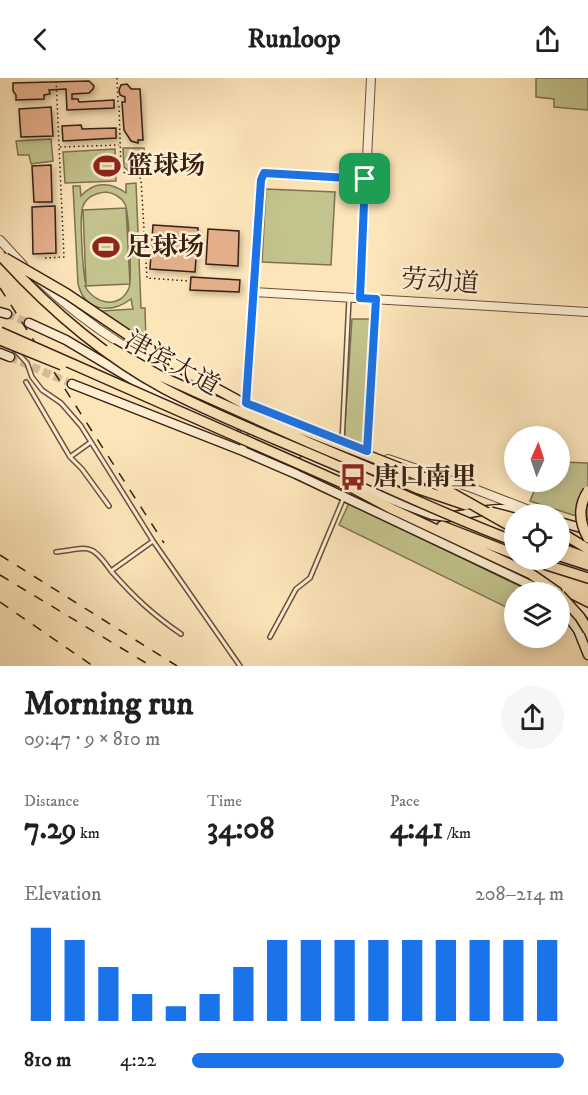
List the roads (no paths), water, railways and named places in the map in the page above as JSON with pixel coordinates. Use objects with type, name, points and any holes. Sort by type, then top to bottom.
[{"type":"highway","name":"津滨大道","points":[[0,255],[52,310],[122,363],[164,388],[468,523],[504,536]]},
{"type":"highway","points":[[0,255],[67,294],[146,347],[250,407],[425,478],[504,522]]},
{"type":"highway","points":[[0,332],[155,397]]},
{"type":"highway","points":[[84,334],[160,376],[343,458],[432,494],[504,515]]},
{"type":"highway","points":[[0,340],[155,397]]},
{"type":"highway","name":"津滨大道","points":[[155,397],[349,486],[504,550]]},
{"type":"highway","points":[[349,486],[392,509],[525,571],[541,582]]},
{"type":"highway","points":[[588,490],[582,501],[580,516],[588,538]]},
{"type":"highway","points":[[570,538],[588,549]]},
{"type":"highway","points":[[570,554],[588,558]]},
{"type":"highway","points":[[570,556],[588,565]]},
{"type":"highway","points":[[563,570],[588,578]]},
{"type":"highway","points":[[570,607],[588,630]]},
{"type":"main road","name":"津滨大道","points":[[29,322],[66,340],[155,397]]},
{"type":"main road","points":[[0,353],[10,357]]},
{"type":"main road","points":[[72,384],[243,451],[344,496],[524,582]]},
{"type":"main road","points":[[155,397],[432,515],[448,518],[504,508]]},
{"type":"main road","points":[[570,525],[588,530]]},
{"type":"main road","points":[[570,604],[588,613]]},
{"type":"main road","points":[[570,618],[588,655]]},
{"type":"main road","points":[[585,645],[588,636]]},
{"type":"street","points":[[360,298],[371,78]]},
{"type":"street","points":[[243,451],[261,180],[264,173],[365,179]]},
{"type":"street","points":[[0,240],[12,255],[50,290],[134,352],[185,379],[342,442],[514,504]]},
{"type":"street","name":"劳动道","points":[[254,292],[588,312]]},
{"type":"lane","points":[[342,442],[349,297]]},
{"type":"lane","points":[[367,451],[376,299]]},
{"type":"lane","points":[[0,340],[12,346],[27,363],[32,377],[42,390],[61,404],[81,426],[153,541],[240,666]]},
{"type":"lane","points":[[26,382],[70,457],[109,506]]},
{"type":"lane","points":[[70,457],[91,442]]},
{"type":"lane","points":[[270,637],[296,589],[310,578],[344,496]]},
{"type":"lane","points":[[111,571],[153,541]]},
{"type":"lane","points":[[56,552],[86,548],[98,551],[111,571],[131,594],[153,614],[181,634]]},
{"type":"tunnel","points":[[7,314],[29,323]]},
{"type":"tunnel","points":[[10,357],[72,384]]},
{"type":"railway","points":[[0,288],[164,543]]},
{"type":"railway","points":[[0,555],[177,666]]},
{"type":"railway","points":[[0,575],[151,666]]},
{"type":"railway","points":[[0,602],[93,666]]},
{"type":"place","name":"篮球场","points":[[107,166]]},
{"type":"place","name":"足球场","points":[[106,247]]},
{"type":"place","name":"唐口南里","points":[[353,477]]}]
